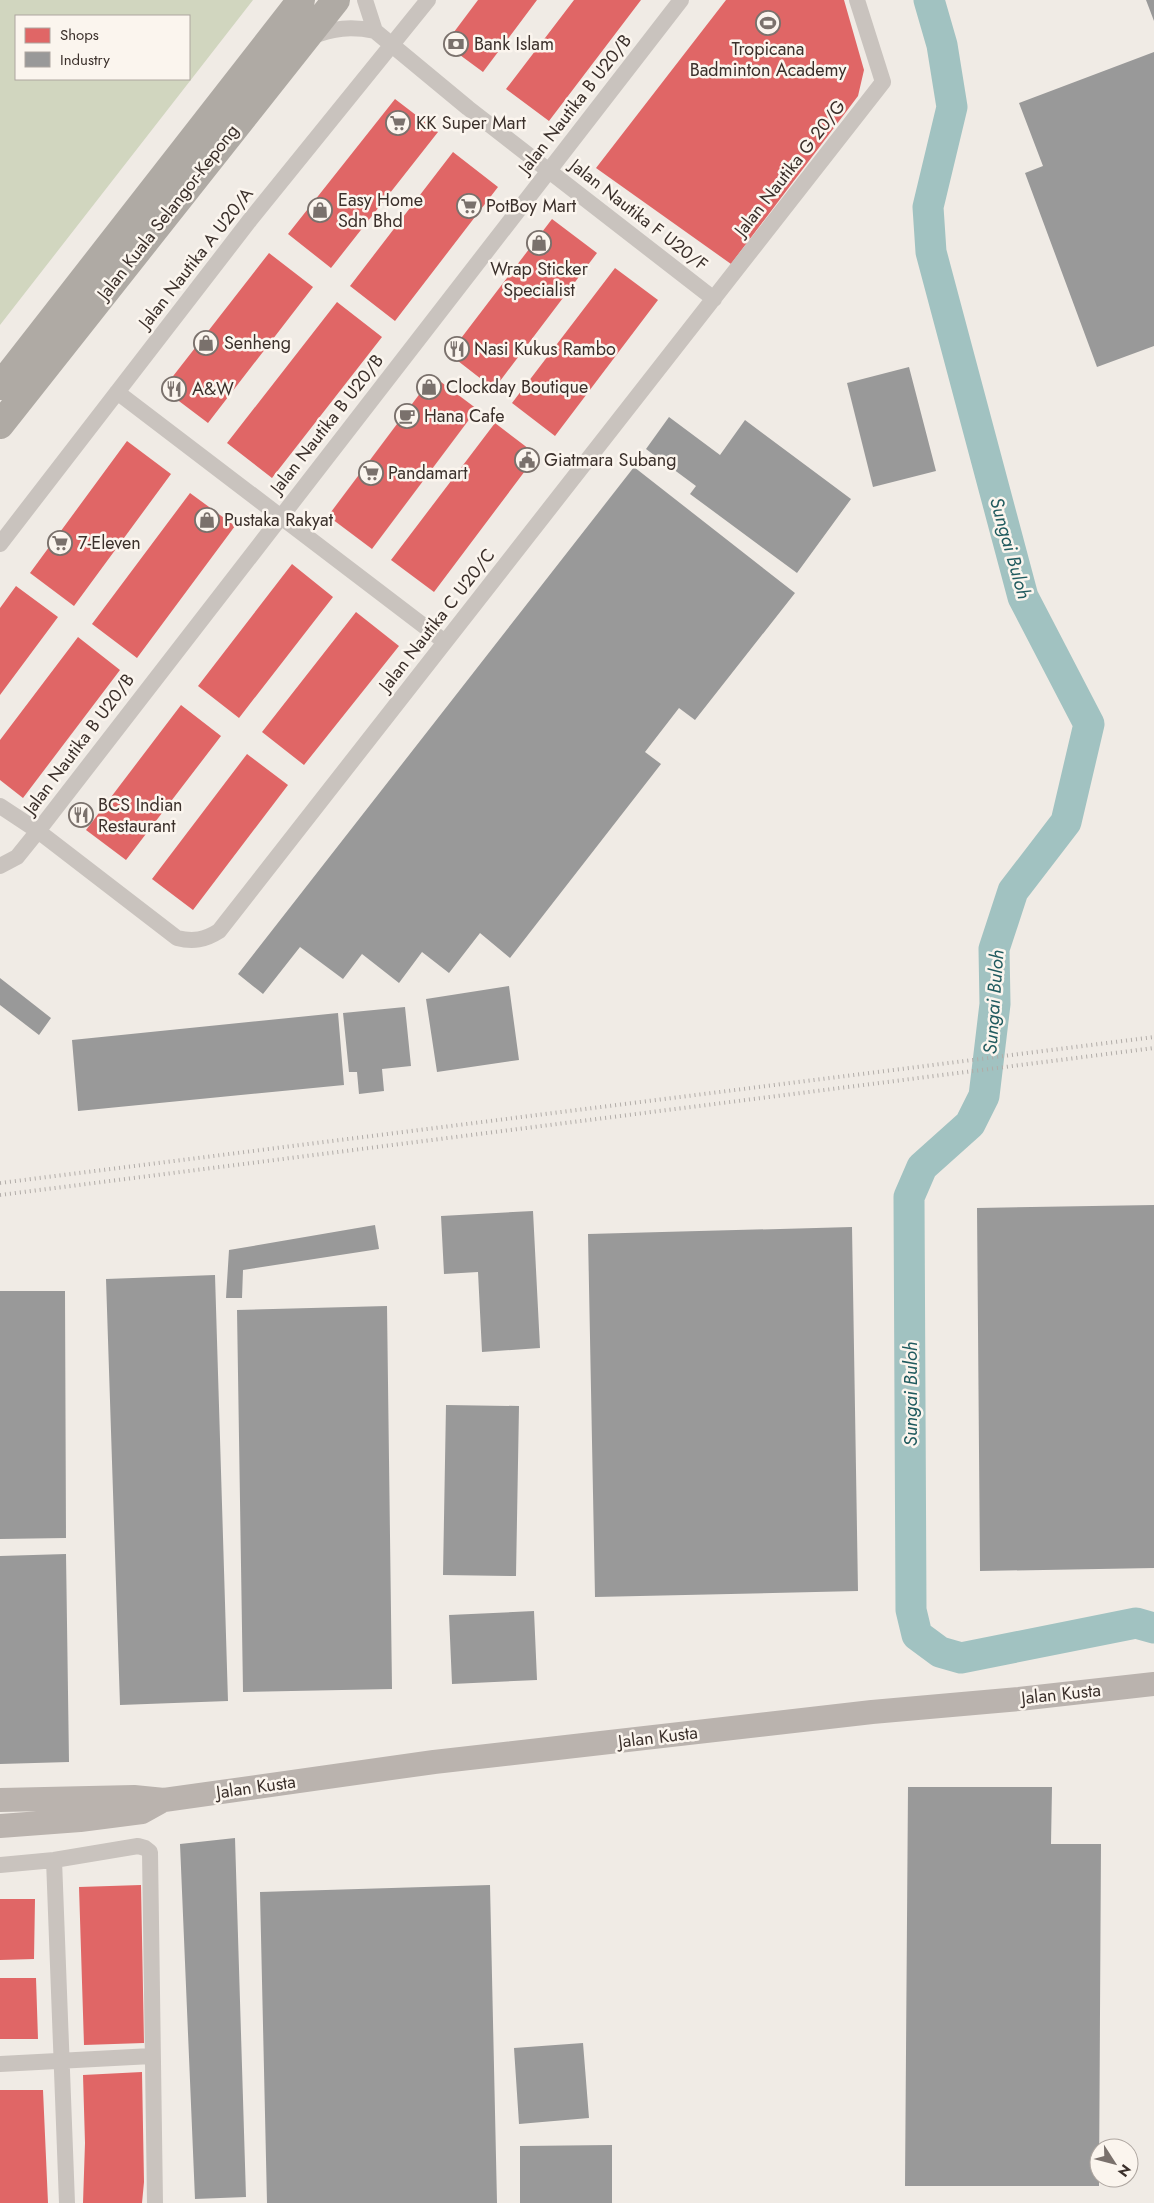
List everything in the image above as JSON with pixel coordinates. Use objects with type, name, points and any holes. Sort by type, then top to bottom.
[{"type":"highway","name":"Jalan Kuala Selangor-Kepong","points":[[0,386],[301,0]]},
{"type":"highway","name":"Jalan Kuala Selangor-Kepong","points":[[0,425],[336,0]]},
{"type":"street","points":[[365,0],[375,31]]},
{"type":"street","name":"Jalan Nautika A U20/A","points":[[0,544],[250,220],[428,0]]},
{"type":"street","name":"Jalan Nautika B U20/B","points":[[0,866],[17,857],[38,831],[280,516],[682,0]]},
{"type":"street","name":"Jalan Nautika G 20/G","points":[[714,299],[883,82],[857,0]]},
{"type":"street","points":[[305,40],[330,30],[341,28],[358,27],[375,31]]},
{"type":"street","name":"Jalan Nautika F U20/F","points":[[375,31],[468,108],[714,299]]},
{"type":"street","name":"Jalan Nautika C U20/C","points":[[38,831],[178,938],[189,941],[199,940],[210,937],[219,931],[714,299]]},
{"type":"street","points":[[118,392],[445,642]]},
{"type":"street","points":[[0,806],[38,831]]},
{"type":"street","name":"Jalan Kusta","points":[[0,1800],[134,1797],[164,1800],[434,1762],[872,1712],[1154,1684]]},
{"type":"street","name":"Jalan Kusta","points":[[0,1826],[80,1820],[142,1812],[164,1800]]},
{"type":"street","points":[[0,1865],[54,1860],[138,1846],[150,1852],[155,2203]]},
{"type":"street","points":[[54,1860],[67,2203]]},
{"type":"street","points":[[0,2064],[152,2056]]},
{"type":"green space","points":[[0,0],[253,0],[0,325]]},
{"type":"building: Shops","points":[[478,0],[537,0],[483,72],[445,44]]},
{"type":"building: Shops","points":[[574,0],[641,0],[549,121],[506,89]]},
{"type":"building: Shops","points":[[726,0],[844,0],[864,70],[858,96],[731,264],[596,168]]},
{"type":"building: Shops","points":[[395,99],[438,132],[331,268],[288,234]]},
{"type":"building: Shops","points":[[453,152],[498,187],[395,321],[350,286]]},
{"type":"building: Shops","points":[[552,219],[597,253],[494,389],[449,354]]},
{"type":"building: Shops","points":[[269,253],[313,287],[208,423],[163,389]]},
{"type":"building: Shops","points":[[615,268],[658,300],[555,436],[512,403]]},
{"type":"building: Shops","points":[[337,302],[382,337],[272,478],[227,443]]},
{"type":"building: Shops","points":[[433,376],[477,409],[372,549],[328,516]]},
{"type":"building: Shops","points":[[495,423],[537,455],[434,592],[391,560]]},
{"type":"building: Shops","points":[[127,441],[171,474],[74,606],[30,573]]},
{"type":"building: Shops","points":[[190,493],[235,526],[137,658],[92,624]]},
{"type":"building: Shops","points":[[292,564],[333,597],[239,718],[198,686]]},
{"type":"building: Shops","points":[[16,586],[58,617],[0,695],[0,608]]},
{"type":"building: Shops","points":[[356,612],[399,646],[304,765],[262,732]]},
{"type":"building: Shops","points":[[78,637],[120,670],[23,798],[0,780],[0,740]]},
{"type":"building: Shops","points":[[181,705],[221,736],[126,860],[86,830]]},
{"type":"building: Shops","points":[[247,754],[288,785],[193,910],[152,879]]},
{"type":"building: Shops","points":[[141,1885],[144,2043],[84,2045],[79,1887]]},
{"type":"building: Shops","points":[[0,1899],[35,1899],[34,1959],[0,1960]]},
{"type":"building: Shops","points":[[0,1978],[36,1978],[38,2039],[0,2039]]},
{"type":"building: Shops","points":[[142,2072],[144,2182],[142,2203],[83,2203],[85,2143],[83,2075]]},
{"type":"building: Shops","points":[[0,2090],[43,2090],[48,2203],[0,2203]]},
{"type":"building: Industry","points":[[1146,0],[1154,0],[1154,21]]},
{"type":"building: Industry","points":[[1154,52],[1154,346],[1097,367],[1025,173],[1043,166],[1019,103]]},
{"type":"building: Industry","points":[[909,367],[936,471],[873,487],[847,383]]},
{"type":"building: Industry","points":[[669,417],[720,455],[745,420],[851,499],[797,573],[690,494],[696,486],[646,449]]},
{"type":"building: Industry","points":[[634,467],[795,593],[695,720],[679,708],[645,752],[661,764],[510,958],[480,933],[449,973],[422,952],[399,983],[362,954],[343,979],[300,947],[263,994],[238,974]]},
{"type":"building: Industry","points":[[0,978],[51,1018],[39,1035],[0,1005]]},
{"type":"building: Industry","points":[[509,986],[519,1060],[437,1072],[426,999]]},
{"type":"building: Industry","points":[[405,1007],[411,1066],[382,1069],[384,1091],[359,1094],[357,1072],[349,1072],[343,1013]]},
{"type":"building: Industry","points":[[338,1013],[344,1085],[78,1111],[72,1040]]},
{"type":"building: Industry","points":[[1154,1205],[1154,1568],[980,1571],[977,1208]]},
{"type":"building: Industry","points":[[533,1211],[540,1348],[482,1352],[478,1272],[444,1274],[441,1216]]},
{"type":"building: Industry","points":[[375,1225],[379,1249],[243,1270],[242,1298],[226,1298],[229,1250]]},
{"type":"building: Industry","points":[[852,1227],[858,1591],[595,1597],[588,1234]]},
{"type":"building: Industry","points":[[215,1275],[228,1701],[120,1705],[106,1279]]},
{"type":"building: Industry","points":[[0,1291],[65,1291],[66,1538],[0,1539]]},
{"type":"building: Industry","points":[[387,1306],[392,1689],[243,1692],[237,1310]]},
{"type":"building: Industry","points":[[446,1405],[519,1406],[516,1576],[443,1575]]},
{"type":"building: Industry","points":[[66,1554],[69,1762],[0,1764],[0,1556]]},
{"type":"building: Industry","points":[[534,1611],[537,1680],[452,1684],[449,1615]]},
{"type":"building: Industry","points":[[908,1787],[1052,1787],[1051,1844],[1101,1844],[1099,2138],[1089,2138],[1089,2186],[905,2186]]},
{"type":"building: Industry","points":[[235,1838],[246,2197],[195,2199],[180,1844]]},
{"type":"building: Industry","points":[[490,1885],[497,2203],[267,2203],[260,1892]]},
{"type":"building: Industry","points":[[583,2043],[589,2118],[519,2124],[514,2048]]},
{"type":"building: Industry","points":[[612,2145],[612,2203],[520,2203],[520,2146]]},
{"type":"waterway","name":"Sungai Buloh","points":[[929,0],[942,45],[952,107],[928,207],[931,252],[1023,597],[1089,724],[1066,822],[1013,891],[994,949],[995,1004],[984,1096],[970,1124],[922,1167],[909,1197],[911,1610],[917,1635],[940,1652],[961,1658],[1136,1623],[1154,1628]]},
{"type":"railway","points":[[0,1183],[1154,1037]]},
{"type":"railway","points":[[0,1195],[1154,1048]]},
{"type":"place","name":"Tropicana Badminton Academy","points":[[768,23]]},
{"type":"place","name":"Bank Islam","points":[[456,44]]},
{"type":"place","name":"KK Super Mart","points":[[398,123]]},
{"type":"place","name":"PotBoy Mart","points":[[469,206]]},
{"type":"place","name":"Easy Home Sdn Bhd","points":[[320,210]]},
{"type":"place","name":"Wrap Sticker Specialist","points":[[539,243]]},
{"type":"place","name":"Senheng","points":[[206,343]]},
{"type":"place","name":"Nasi Kukus Rambo","points":[[457,349]]},
{"type":"place","name":"Clockday Boutique","points":[[429,387]]},
{"type":"place","name":"A&W","points":[[174,389]]},
{"type":"place","name":"Hana Cafe","points":[[407,416]]},
{"type":"place","name":"Giatmara Subang","points":[[527,460]]},
{"type":"place","name":"Pandamart","points":[[371,473]]},
{"type":"place","name":"Pustaka Rakyat","points":[[207,520]]},
{"type":"place","name":"7-Eleven","points":[[60,543]]},
{"type":"place","name":"BCS Indian Restaurant","points":[[81,815]]}]
